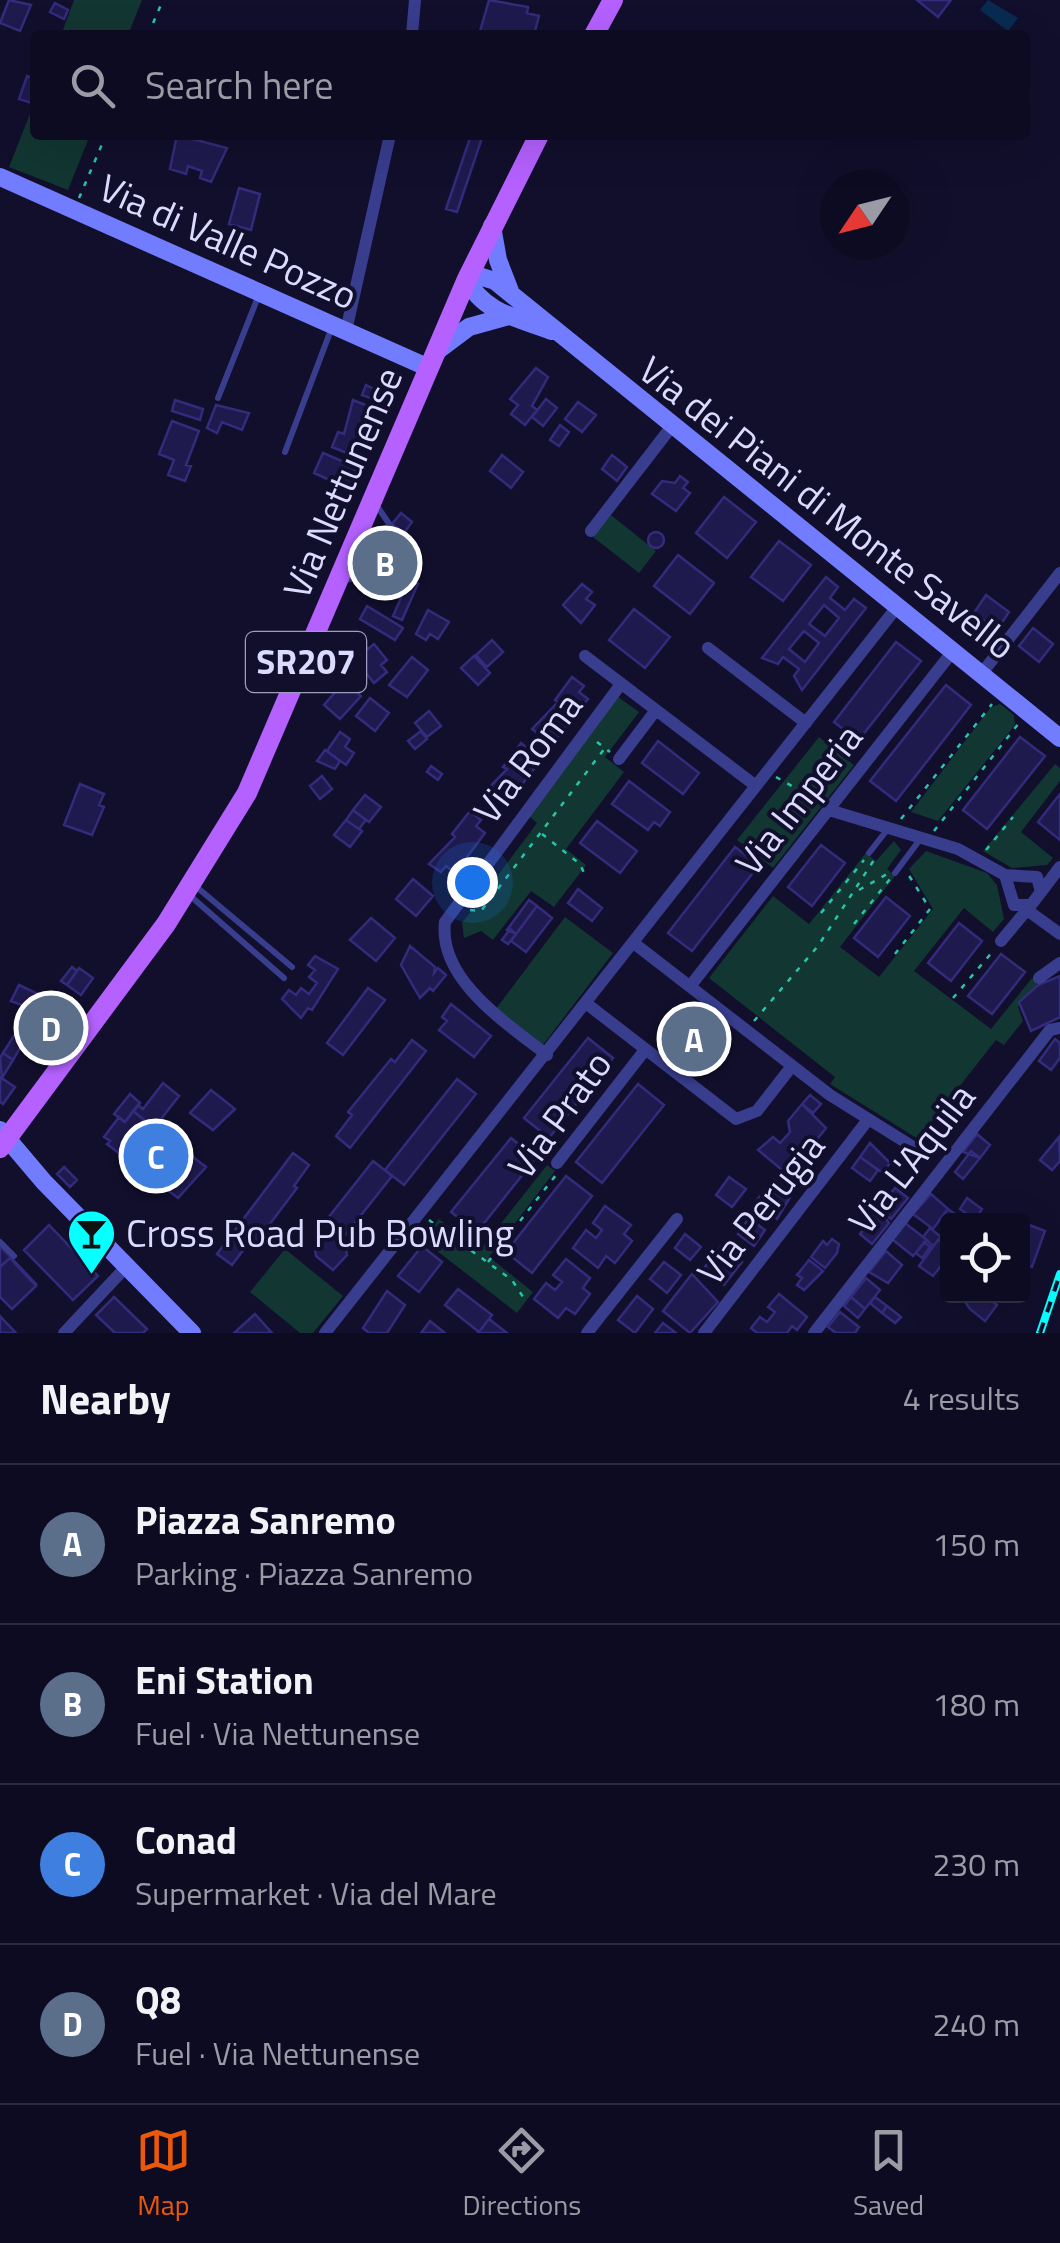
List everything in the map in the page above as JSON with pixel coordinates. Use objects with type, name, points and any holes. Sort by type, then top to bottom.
[{"type":"main road","points":[[597,30],[612,1]]},
{"type":"main road","name":"Via Nettunense","points":[[3,1139],[189,888],[247,792],[467,280],[536,140]]},
{"type":"street","points":[[412,30],[415,0]]},
{"type":"street","points":[[340,328],[389,140]]},
{"type":"street","name":"Via di Valle Pozzo","points":[[0,177],[340,328],[433,360]]},
{"type":"street","points":[[492,226],[500,268],[513,296]]},
{"type":"street","points":[[513,296],[490,278],[467,280],[480,300],[509,316],[552,331]]},
{"type":"street","name":"Via dei Piani di Monte Savello","points":[[513,296],[1060,738]]},
{"type":"street","points":[[433,360],[469,327],[509,316]]},
{"type":"street","points":[[592,531],[672,426]]},
{"type":"street","points":[[982,673],[1060,573]]},
{"type":"street","points":[[325,1333],[636,944],[898,607]]},
{"type":"street","points":[[708,648],[806,722]]},
{"type":"street","name":"Via Imperia","points":[[691,985],[954,651]]},
{"type":"street","name":"Via Roma","points":[[585,656],[756,786]]},
{"type":"street","name":"Via Roma","points":[[547,1055],[487,1006],[454,963],[444,926],[458,901],[621,684]]},
{"type":"street","points":[[619,759],[656,710]]},
{"type":"street","points":[[829,810],[892,827],[979,859],[1005,875],[1024,906],[1060,934]]},
{"type":"street","points":[[1005,875],[1037,877],[1058,870]]},
{"type":"street","points":[[1001,941],[1024,906],[1058,870]]},
{"type":"street","points":[[1037,877],[1041,892]]},
{"type":"street","points":[[636,944],[866,1121],[918,1150]]},
{"type":"street","points":[[1038,978],[1060,963]]},
{"type":"street","points":[[587,1004],[736,1119],[757,1111],[792,1066]]},
{"type":"street","name":"Via L'Aquila","points":[[814,1333],[1050,1030],[1060,1028]]},
{"type":"street","name":"Via Prato","points":[[556,1163],[645,1050]]},
{"type":"street","name":"Via Perugia","points":[[704,1333],[866,1121]]},
{"type":"street","points":[[3,1139],[192,1333]]},
{"type":"street","points":[[587,1333],[677,1220]]},
{"type":"street","points":[[64,1333],[127,1266]]},
{"type":"lane","points":[[218,398],[260,292]]},
{"type":"lane","points":[[285,452],[340,328]]},
{"type":"lane","points":[[341,580],[380,576],[396,534],[374,502]]},
{"type":"lane","points":[[872,855],[892,827]]},
{"type":"lane","points":[[894,872],[925,838]]},
{"type":"lane","points":[[189,888],[292,967]]},
{"type":"lane","points":[[189,888],[284,978]]},
{"type":"lane","points":[[0,1242],[14,1256]]},
{"type":"path","points":[[150,30],[163,0]]},
{"type":"path","points":[[75,209],[104,140]]},
{"type":"path","points":[[892,827],[1003,690]]},
{"type":"path","points":[[925,838],[1029,710]]},
{"type":"path","points":[[584,732],[619,759]]},
{"type":"path","points":[[458,901],[474,914],[481,911],[605,748]]},
{"type":"path","points":[[768,771],[829,810]]},
{"type":"path","points":[[979,859],[1013,816]]},
{"type":"path","points":[[540,833],[580,864],[584,873]]},
{"type":"path","points":[[872,855],[894,872]]},
{"type":"path","points":[[748,1030],[857,892],[872,855]]},
{"type":"path","points":[[822,913],[872,855]]},
{"type":"path","points":[[895,954],[930,909],[902,864]]},
{"type":"path","points":[[857,892],[894,872]]},
{"type":"path","points":[[854,924],[894,872]]},
{"type":"path","points":[[953,998],[1001,941]]},
{"type":"path","name":"Via Prato","points":[[488,1262],[562,1167],[556,1163]]},
{"type":"path","points":[[420,1213],[512,1280],[527,1303]]},
{"type":"green space","points":[[74,0],[142,0],[130,30],[63,30]]},
{"type":"green space","points":[[30,114],[30,140],[88,140],[68,190],[9,167]]},
{"type":"green space","points":[[611,515],[656,551],[639,573],[593,537]]},
{"type":"green space","points":[[618,697],[639,712],[605,757],[624,772],[566,849],[586,865],[554,907],[531,891],[493,940],[481,931],[464,938],[462,923],[537,823],[529,816]]},
{"type":"green space","points":[[1000,704],[1014,715],[1015,725],[938,821],[911,812],[991,707]]},
{"type":"green space","points":[[819,737],[854,765],[773,868],[737,840]]},
{"type":"green space","points":[[1055,764],[1060,768],[1060,781],[1021,832],[1053,858],[1047,865],[1012,868],[983,851]]},
{"type":"green space","points":[[894,841],[901,850],[887,869],[895,876],[840,947],[879,977],[933,909],[909,869],[926,851],[987,873],[997,885],[1004,919],[993,932],[964,908],[914,971],[991,1029],[1032,978],[1037,984],[1018,1007],[1023,1021],[1004,1045],[996,1040],[918,1139],[830,1084],[835,1077],[709,978],[773,896],[809,924],[866,853],[876,861]]},
{"type":"green space","points":[[565,917],[613,953],[543,1045],[495,1010]]},
{"type":"green space","points":[[547,1165],[555,1171],[489,1257],[533,1292],[517,1313],[423,1240],[439,1219],[480,1250]]},
{"type":"green space","points":[[285,1249],[343,1296],[313,1333],[300,1333],[250,1292]]},
{"type":"water","points":[[988,0],[1018,18],[1007,30],[980,10]]},
{"type":"building","points":[[9,0],[31,5],[20,31],[0,23]]},
{"type":"building","points":[[489,0],[528,7],[527,13],[539,16],[535,30],[480,30]]},
{"type":"building","points":[[917,0],[951,0],[938,17]]},
{"type":"building","points":[[55,3],[68,10],[64,19],[50,12]]},
{"type":"building","points":[[27,76],[30,77],[30,102],[19,99]]},
{"type":"building","points":[[176,140],[196,140],[227,148],[211,182],[200,178],[202,171],[188,166],[186,174],[170,169]]},
{"type":"building","points":[[469,140],[481,140],[457,212],[446,209]]},
{"type":"building","points":[[239,188],[260,194],[251,230],[229,224]]},
{"type":"building","points":[[536,368],[548,377],[532,406],[537,410],[525,425],[511,414],[518,405],[510,399]]},
{"type":"building","points":[[366,385],[374,389],[370,398],[362,395]]},
{"type":"building","points":[[546,399],[557,408],[543,426],[532,417]]},
{"type":"building","points":[[175,400],[203,409],[200,420],[172,411]]},
{"type":"building","points":[[353,400],[373,408],[354,456],[332,447],[338,432],[344,434]]},
{"type":"building","points":[[578,402],[596,415],[582,432],[565,419]]},
{"type":"building","points":[[216,405],[249,413],[242,430],[222,422],[217,433],[207,428]]},
{"type":"building","points":[[172,421],[199,431],[186,465],[191,466],[185,481],[168,475],[174,460],[159,454]]},
{"type":"building","points":[[560,425],[569,432],[559,446],[550,440]]},
{"type":"building","points":[[323,453],[356,467],[353,474],[360,478],[354,491],[314,473]]},
{"type":"building","points":[[502,455],[523,472],[511,488],[490,471]]},
{"type":"building","points":[[612,455],[627,467],[617,481],[602,469]]},
{"type":"building","points":[[680,476],[688,482],[683,488],[690,493],[676,511],[652,494],[662,481],[675,483]]},
{"type":"building","points":[[724,497],[756,522],[727,558],[696,533]]},
{"type":"building","points":[[401,513],[412,522],[404,533],[392,524]]},
{"type":"building","points":[[656,532],[664,540],[656,548],[648,540]]},
{"type":"building","points":[[377,540],[401,550],[394,567],[370,557]]},
{"type":"building","points":[[779,541],[811,565],[783,601],[751,577]]},
{"type":"building","points":[[407,549],[420,554],[411,575],[399,570]]},
{"type":"building","points":[[678,555],[714,583],[690,614],[654,586]]},
{"type":"building","points":[[826,577],[838,587],[830,598],[845,610],[854,599],[866,608],[802,690],[794,676],[799,669],[783,657],[778,664],[762,658]],"holes":[[[824,605],[839,618],[825,636],[809,624]],[[804,631],[819,643],[805,662],[789,649]]]},
{"type":"building","points":[[409,580],[418,584],[402,620],[393,616]]},
{"type":"building","points":[[582,584],[592,592],[586,599],[595,605],[581,623],[563,605]]},
{"type":"building","points":[[986,595],[1009,612],[997,630],[974,613]]},
{"type":"building","points":[[367,606],[403,628],[395,640],[360,619]]},
{"type":"building","points":[[634,609],[670,637],[645,668],[609,640]]},
{"type":"building","points":[[428,610],[449,622],[438,639],[430,634],[426,640],[416,634]]},
{"type":"building","points":[[1033,628],[1053,644],[1039,662],[1019,646]]},
{"type":"building","points":[[355,634],[368,649],[374,644],[387,660],[381,665],[387,672],[374,683],[343,645]]},
{"type":"building","points":[[492,640],[503,652],[487,667],[476,655]]},
{"type":"building","points":[[896,642],[921,661],[858,741],[834,722]]},
{"type":"building","points":[[474,656],[490,673],[478,685],[461,668]]},
{"type":"building","points":[[412,657],[428,670],[407,697],[389,685]]},
{"type":"building","points":[[572,677],[584,686],[579,692],[588,699],[557,738],[549,731],[544,738],[532,729],[558,702],[555,700]]},
{"type":"building","points":[[345,681],[361,696],[340,719],[324,705]]},
{"type":"building","points":[[946,685],[971,705],[896,801],[870,781]]},
{"type":"building","points":[[370,698],[389,713],[375,731],[356,716]]},
{"type":"building","points":[[429,711],[441,726],[427,737],[415,723]]},
{"type":"building","points":[[421,731],[427,739],[415,749],[408,741]]},
{"type":"building","points":[[340,732],[350,739],[345,747],[354,753],[346,765],[327,751]]},
{"type":"building","points":[[1020,737],[1045,756],[987,829],[963,810]]},
{"type":"building","points":[[658,741],[699,773],[683,794],[642,763]]},
{"type":"building","points":[[521,743],[533,753],[528,759],[537,765],[506,805],[497,798],[492,805],[481,796],[507,769],[503,767]]},
{"type":"building","points":[[325,750],[340,761],[335,769],[317,761]]},
{"type":"building","points":[[431,766],[442,774],[438,780],[427,772]]},
{"type":"building","points":[[322,776],[332,789],[320,799],[310,786]]},
{"type":"building","points":[[629,781],[670,812],[660,826],[654,822],[648,830],[612,804]]},
{"type":"building","points":[[80,784],[104,794],[99,805],[104,807],[92,835],[64,825]]},
{"type":"building","points":[[1060,794],[1060,840],[1038,822]]},
{"type":"building","points":[[365,795],[381,807],[369,822],[353,810]]},
{"type":"building","points":[[353,810],[366,820],[359,829],[346,820]]},
{"type":"building","points":[[470,811],[481,820],[476,826],[485,833],[455,873],[446,866],[441,872],[429,864],[455,837],[452,834]]},
{"type":"building","points":[[346,820],[362,831],[350,847],[334,835]]},
{"type":"building","points":[[597,821],[637,851],[620,873],[580,843]]},
{"type":"building","points":[[821,845],[845,863],[812,906],[788,887]]},
{"type":"building","points":[[735,847],[759,865],[692,951],[668,933]]},
{"type":"building","points":[[413,879],[433,896],[416,916],[396,899]]},
{"type":"building","points":[[578,889],[602,908],[592,921],[568,903]]},
{"type":"building","points":[[886,897],[910,916],[878,957],[854,938]]},
{"type":"building","points":[[529,900],[537,906],[516,934],[507,930]]},
{"type":"building","points":[[537,906],[552,918],[526,952],[511,941]]},
{"type":"building","points":[[371,918],[395,938],[376,961],[350,940]]},
{"type":"building","points":[[959,923],[982,941],[951,981],[928,963]]},
{"type":"building","points":[[510,929],[516,934],[508,944],[502,940]]},
{"type":"building","points":[[410,946],[435,967],[434,973],[438,968],[446,975],[433,991],[430,988],[420,998],[401,965]]},
{"type":"building","points":[[1001,954],[1025,972],[992,1014],[968,996]]},
{"type":"building","points":[[315,956],[338,969],[312,1010],[308,1008],[301,1018],[282,999],[289,990],[296,995],[301,988],[309,994],[317,983],[309,977],[315,970],[308,965]]},
{"type":"building","points":[[72,967],[77,971],[67,985],[61,981]]},
{"type":"building","points":[[79,968],[93,978],[81,995],[67,985]]},
{"type":"building","points":[[1060,976],[1060,1017],[1031,1031],[1019,1002],[1038,985]]},
{"type":"building","points":[[19,985],[38,994],[27,1007],[11,1001]]},
{"type":"building","points":[[368,988],[385,1000],[343,1055],[327,1043]]},
{"type":"building","points":[[451,1004],[491,1036],[474,1057],[439,1030],[447,1021],[442,1017]]},
{"type":"building","points":[[25,1005],[39,1015],[28,1030],[15,1020]]},
{"type":"building","points":[[49,1017],[62,1025],[53,1038],[41,1030]]},
{"type":"building","points":[[15,1034],[25,1040],[13,1060],[3,1053]]},
{"type":"building","points":[[588,1038],[613,1058],[549,1138],[524,1118]]},
{"type":"building","points":[[1055,1039],[1060,1043],[1060,1058],[1051,1070],[1039,1061]]},
{"type":"building","points":[[412,1040],[426,1051],[350,1148],[336,1136],[352,1115],[348,1112],[391,1059],[395,1062]]},
{"type":"building","points":[[3,1053],[13,1060],[2,1078],[0,1058]]},
{"type":"building","points":[[0,1077],[15,1087],[3,1104],[0,1102]]},
{"type":"building","points":[[457,1079],[476,1094],[404,1185],[385,1170]]},
{"type":"building","points":[[163,1083],[179,1096],[154,1128],[133,1111],[138,1105],[143,1109]]},
{"type":"building","points":[[638,1084],[664,1105],[602,1183],[576,1162]]},
{"type":"building","points":[[211,1090],[235,1109],[213,1130],[190,1113]]},
{"type":"building","points":[[130,1094],[140,1103],[125,1122],[114,1114]]},
{"type":"building","points":[[810,1095],[821,1104],[813,1113],[802,1104]]},
{"type":"building","points":[[802,1104],[826,1128],[814,1143],[807,1137],[794,1154],[802,1161],[792,1178],[758,1150],[773,1137],[780,1143],[790,1132],[788,1121]]},
{"type":"building","points":[[133,1111],[206,1167],[178,1198],[107,1144],[110,1141],[104,1137],[119,1117],[125,1122]]},
{"type":"building","points":[[977,1134],[990,1145],[980,1158],[963,1152]]},
{"type":"building","points":[[1059,1137],[1060,1161],[1052,1170],[1040,1160]]},
{"type":"building","points":[[511,1138],[536,1158],[477,1232],[451,1212]]},
{"type":"building","points":[[870,1143],[890,1163],[883,1173],[860,1157]]},
{"type":"building","points":[[971,1151],[980,1158],[963,1179],[955,1172]]},
{"type":"building","points":[[293,1153],[309,1165],[294,1186],[297,1188],[251,1249],[247,1245],[232,1265],[217,1254]]},
{"type":"building","points":[[860,1157],[878,1170],[870,1181],[852,1168]]},
{"type":"building","points":[[373,1161],[392,1176],[343,1238],[324,1223]]},
{"type":"building","points":[[64,1167],[77,1180],[70,1187],[57,1174]]},
{"type":"building","points":[[566,1176],[592,1196],[532,1273],[506,1252]]},
{"type":"building","points":[[729,1177],[746,1189],[732,1207],[716,1195]]},
{"type":"building","points":[[774,1180],[792,1194],[777,1219],[755,1202]]},
{"type":"building","points":[[895,1188],[908,1198],[891,1219],[878,1209]]},
{"type":"building","points":[[931,1194],[948,1209],[940,1213],[933,1229],[913,1214]]},
{"type":"building","points":[[967,1198],[982,1209],[979,1213],[965,1213],[960,1209]]},
{"type":"building","points":[[605,1206],[631,1225],[624,1234],[632,1241],[615,1263],[606,1256],[598,1268],[573,1248],[586,1230],[596,1238],[602,1230],[593,1223]]},
{"type":"building","points":[[878,1208],[889,1223],[872,1244],[860,1234]]},
{"type":"building","points":[[749,1218],[765,1230],[754,1246],[738,1234]]},
{"type":"building","points":[[905,1223],[927,1240],[913,1256],[892,1239]]},
{"type":"building","points":[[49,1225],[98,1276],[73,1300],[24,1250]]},
{"type":"building","points":[[1030,1225],[1045,1231],[1030,1266]]},
{"type":"building","points":[[930,1228],[940,1238],[933,1246],[923,1237]]},
{"type":"building","points":[[330,1231],[345,1244],[347,1255],[333,1270],[316,1256],[315,1249]]},
{"type":"building","points":[[685,1234],[701,1247],[690,1260],[675,1248]]},
{"type":"building","points":[[832,1239],[839,1244],[837,1253],[825,1268],[811,1257],[823,1241],[827,1245]]},
{"type":"building","points":[[940,1241],[940,1267],[933,1276],[919,1266]]},
{"type":"building","points":[[924,1242],[930,1247],[922,1258],[916,1253]]},
{"type":"building","points":[[0,1246],[37,1285],[10,1258],[0,1267]]},
{"type":"building","points":[[422,1246],[442,1262],[419,1292],[398,1276]]},
{"type":"building","points":[[721,1246],[742,1262],[724,1285],[704,1268]]},
{"type":"building","points":[[886,1251],[902,1265],[888,1283],[869,1272]]},
{"type":"building","points":[[10,1258],[36,1286],[12,1309],[0,1297],[0,1267]]},
{"type":"building","points":[[566,1259],[590,1278],[583,1288],[590,1294],[575,1314],[566,1308],[558,1318],[534,1299],[546,1283],[555,1290],[562,1282],[553,1275]]},
{"type":"building","points":[[809,1260],[823,1271],[804,1290],[797,1285],[802,1278],[797,1275]]},
{"type":"building","points":[[664,1262],[681,1275],[667,1293],[650,1279]]},
{"type":"building","points":[[692,1274],[718,1302],[690,1333],[663,1311]]},
{"type":"building","points":[[866,1278],[880,1290],[865,1309],[851,1297]]},
{"type":"building","points":[[458,1289],[492,1315],[479,1332],[445,1305]]},
{"type":"building","points":[[387,1291],[405,1305],[387,1333],[369,1333],[363,1328]]},
{"type":"building","points":[[779,1294],[807,1317],[797,1330],[792,1326],[787,1333],[757,1333],[751,1328],[760,1317],[767,1322],[775,1312],[768,1307]]},
{"type":"building","points":[[637,1296],[653,1309],[635,1333],[618,1320]]},
{"type":"building","points":[[114,1297],[147,1329],[143,1333],[115,1333],[96,1315]]},
{"type":"building","points":[[851,1297],[865,1309],[858,1318],[844,1306]]},
{"type":"building","points":[[875,1297],[887,1306],[882,1313],[870,1303]]},
{"type":"building","points":[[966,1303],[997,1305],[985,1321]]},
{"type":"building","points":[[887,1306],[901,1317],[895,1323],[882,1313]]},
{"type":"building","points":[[840,1312],[859,1327],[855,1333],[836,1333],[828,1327]]},
{"type":"building","points":[[255,1314],[272,1333],[234,1333]]},
{"type":"building","points":[[0,1316],[16,1333],[0,1333]]},
{"type":"building","points":[[489,1319],[507,1333],[478,1333]]},
{"type":"building","points":[[430,1321],[445,1333],[421,1333]]},
{"type":"building","points":[[663,1323],[676,1333],[655,1333]]},
{"type":"railway","points":[[1040,1333],[1060,1274]]},
{"type":"place","name":"Eni Station","points":[[385,563]]},
{"type":"place","name":"Q8","points":[[51,1028]]},
{"type":"place","name":"Piazza Sanremo","points":[[694,1039]]},
{"type":"place","name":"Conad","points":[[156,1156]]},
{"type":"place","name":"Cross Road Pub Bowling","points":[[91,1276]]}]
